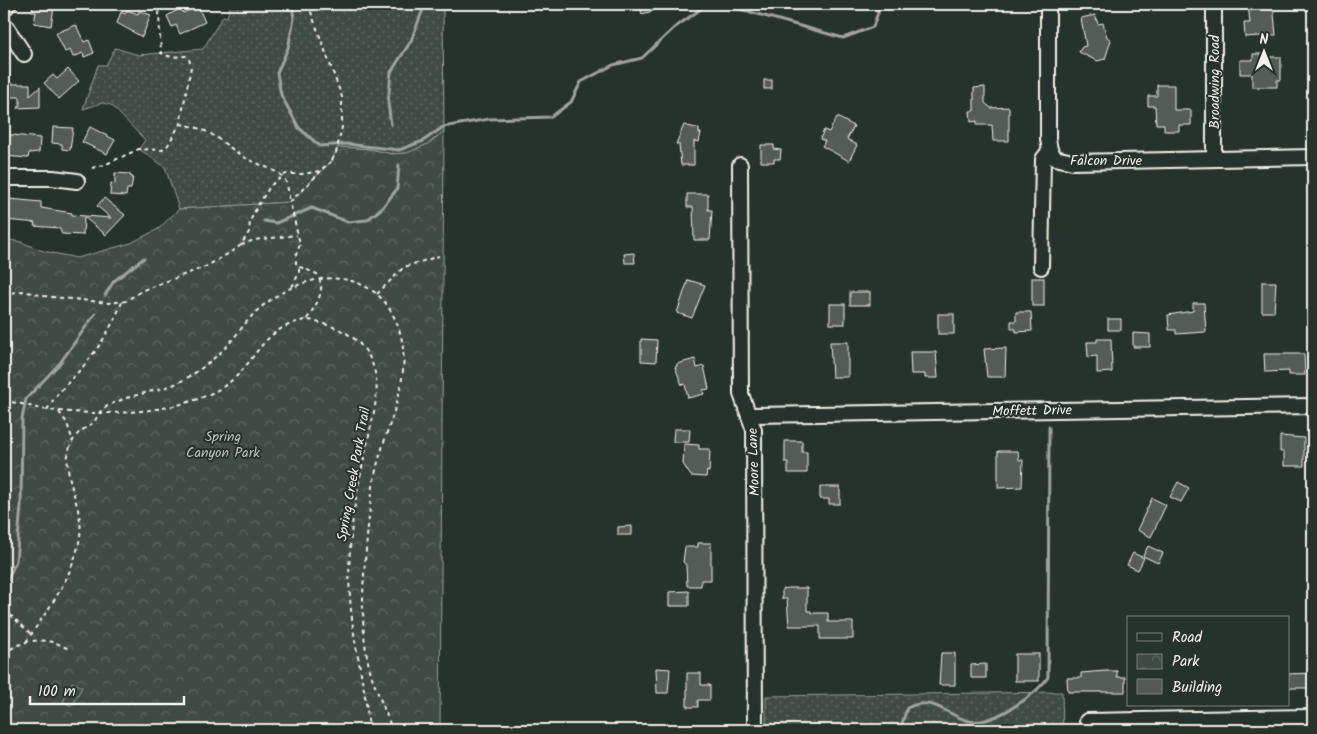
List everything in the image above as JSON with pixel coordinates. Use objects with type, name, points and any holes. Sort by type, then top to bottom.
[{"type":"street","points":[[4,10],[8,4]]},
{"type":"street","name":"Falcon Drive","points":[[1048,4],[1050,150],[1055,158],[1074,162],[1313,157]]},
{"type":"street","name":"Broadwing Road","points":[[1214,4],[1214,159]]},
{"type":"street","points":[[4,24],[24,54]]},
{"type":"street","points":[[1040,267],[1043,159],[1050,150]]},
{"type":"street","name":"Moore Lane","points":[[740,165],[741,394],[754,430],[755,730]]},
{"type":"street","points":[[4,178],[53,178],[77,181]]},
{"type":"street","name":"Moffett Drive","points":[[750,415],[1313,406]]},
{"type":"street","points":[[1087,721],[1313,717]]},
{"type":"path","points":[[92,168],[104,165],[139,149],[162,150],[168,145],[180,124],[191,67],[190,59],[186,56],[171,57],[161,53],[159,14],[156,4]]},
{"type":"path","points":[[290,202],[331,162],[338,147],[343,114],[342,93],[308,4]]},
{"type":"path","points":[[180,124],[199,127],[212,133],[244,157],[282,176],[288,186],[290,208],[300,244],[295,259],[299,266],[299,273],[292,288]]},
{"type":"path","points":[[240,245],[248,232],[258,205],[271,185],[286,174],[304,174],[319,171],[331,162]]},
{"type":"path","points":[[4,294],[22,291],[44,296],[109,303],[122,302],[143,290],[205,267],[240,245],[254,240],[297,235]]},
{"type":"path","points":[[377,294],[404,267],[440,256]]},
{"type":"path","points":[[4,402],[15,402],[47,410],[99,412],[161,407],[213,393],[240,373],[268,337],[285,326],[307,320],[321,296],[319,279],[313,271],[299,266]]},
{"type":"path","points":[[26,642],[66,580],[78,546],[81,534],[79,510],[69,476],[69,466],[73,442],[80,432],[96,419],[99,412],[112,404],[177,383],[208,363],[224,349],[258,310],[280,292],[319,279],[332,278],[355,282],[377,294],[395,318],[402,337],[404,355],[401,385],[374,484],[364,583],[365,637],[369,664],[392,730]]},
{"type":"path","points":[[47,410],[56,394],[86,362],[111,327],[122,302]]},
{"type":"path","name":"Spring Creek Park Trail","points":[[307,320],[337,328],[354,338],[366,351],[376,378],[376,396],[354,512],[349,565],[352,617],[366,696],[369,730]]},
{"type":"path","points":[[59,411],[67,423],[73,442]]},
{"type":"path","points":[[4,610],[31,634]]},
{"type":"path","points":[[4,654],[26,642],[49,641],[70,649]]},
{"type":"green space","points":[[231,4],[443,4],[444,131],[428,144],[407,153],[392,154],[370,149],[338,147],[331,162],[290,202],[179,209],[165,167],[139,149],[145,140],[111,105],[102,103],[83,109],[98,65],[106,65],[115,48],[139,55],[203,49],[223,16],[227,17]]},
{"type":"green space","name":"Spring Canyon Park","points":[[444,131],[440,730],[4,730],[4,239],[21,242],[43,251],[77,258],[131,243],[158,229],[179,209],[290,202],[331,162],[338,147],[370,149],[392,154],[407,153],[428,144]]},
{"type":"green space","points":[[72,682],[82,687],[72,706],[63,702]]},
{"type":"green space","points":[[1062,692],[1063,730],[766,730],[766,696]]},
{"type":"building","points":[[33,4],[46,4],[54,7],[51,26],[34,23],[36,12],[32,12]]},
{"type":"building","points":[[639,4],[651,4],[653,11],[642,14]]},
{"type":"building","points":[[1248,4],[1273,4],[1276,35],[1245,37],[1244,23],[1250,23]]},
{"type":"building","points":[[198,6],[205,22],[180,34],[176,25],[172,27],[167,16],[181,8],[183,13]]},
{"type":"building","points":[[127,10],[138,14],[139,11],[151,15],[142,37],[117,23],[121,12],[125,14]]},
{"type":"building","points":[[1095,15],[1098,24],[1103,23],[1107,37],[1111,40],[1105,59],[1097,61],[1079,52],[1082,47],[1086,46],[1081,18]]},
{"type":"building","points":[[76,25],[84,42],[89,40],[94,53],[84,57],[83,53],[73,57],[70,50],[65,52],[56,33]]},
{"type":"building","points":[[1253,54],[1281,57],[1281,80],[1277,80],[1277,87],[1252,87],[1252,74],[1240,74],[1240,60],[1253,60]]},
{"type":"building","points":[[68,69],[79,81],[59,99],[44,83],[53,75],[57,79]]},
{"type":"building","points":[[4,79],[10,84],[30,84],[30,96],[40,87],[40,107],[17,108],[20,106],[20,97],[4,97]]},
{"type":"building","points":[[764,80],[772,80],[772,89],[764,89]]},
{"type":"building","points":[[1157,85],[1174,85],[1174,110],[1191,110],[1191,125],[1179,125],[1179,131],[1164,131],[1164,124],[1156,124],[1155,106],[1148,106],[1148,96],[1157,96]]},
{"type":"building","points":[[985,87],[985,103],[991,108],[1009,107],[1009,141],[993,141],[992,125],[977,125],[977,121],[971,122],[970,111],[974,111],[974,88]]},
{"type":"building","points":[[837,117],[854,126],[847,139],[857,145],[849,161],[822,146],[825,141],[820,139],[824,130],[829,132]]},
{"type":"building","points":[[684,125],[699,129],[699,133],[701,133],[699,142],[694,141],[694,165],[681,165],[679,144],[676,144]]},
{"type":"building","points":[[53,127],[73,128],[70,150],[62,149],[62,144],[52,143]]},
{"type":"building","points":[[90,127],[115,140],[107,154],[82,142]]},
{"type":"building","points":[[4,134],[40,138],[39,152],[29,153],[28,158],[4,156]]},
{"type":"building","points":[[761,145],[774,145],[774,149],[781,150],[780,159],[774,159],[774,162],[761,162]]},
{"type":"building","points":[[115,173],[130,174],[133,177],[131,189],[127,189],[126,196],[110,195],[111,183],[115,184]]},
{"type":"building","points":[[687,194],[708,194],[708,210],[712,210],[710,240],[694,240],[693,207],[687,207]]},
{"type":"building","points":[[104,198],[125,215],[106,235],[84,217],[83,235],[62,234],[59,228],[34,226],[35,223],[4,220],[4,203],[9,204],[9,199],[41,202],[41,208],[72,213],[72,215],[111,218],[97,206]]},
{"type":"building","points":[[634,253],[635,263],[625,263],[624,254]]},
{"type":"building","points":[[1032,278],[1044,278],[1044,306],[1032,306]]},
{"type":"building","points":[[688,280],[705,285],[692,318],[677,313]]},
{"type":"building","points":[[1262,282],[1276,282],[1274,312],[1262,312]]},
{"type":"building","points":[[850,292],[870,292],[870,305],[850,305]]},
{"type":"building","points":[[1193,303],[1204,303],[1206,332],[1176,334],[1176,330],[1169,330],[1168,315],[1193,311]]},
{"type":"building","points":[[830,304],[845,304],[845,324],[830,324]]},
{"type":"building","points":[[1016,312],[1031,312],[1032,331],[1016,332],[1016,329],[1011,329],[1011,321],[1016,321]]},
{"type":"building","points":[[938,314],[954,314],[954,334],[938,334]]},
{"type":"building","points":[[1108,319],[1121,319],[1121,330],[1108,330]]},
{"type":"building","points":[[1133,333],[1150,334],[1150,347],[1133,347]]},
{"type":"building","points":[[641,339],[657,340],[656,362],[641,361]]},
{"type":"building","points":[[1097,339],[1111,339],[1112,372],[1097,373],[1097,356],[1088,357],[1087,342],[1097,342]]},
{"type":"building","points":[[830,342],[848,342],[848,377],[832,377]]},
{"type":"building","points":[[1006,348],[1005,377],[987,377],[984,349]]},
{"type":"building","points":[[910,352],[936,352],[938,378],[925,378],[925,374],[911,374]]},
{"type":"building","points":[[1264,354],[1304,354],[1305,375],[1289,375],[1289,371],[1265,372]]},
{"type":"building","points":[[695,359],[697,368],[704,366],[709,389],[703,390],[704,394],[688,398],[685,384],[682,385],[675,367],[677,364]]},
{"type":"building","points":[[674,429],[690,429],[689,442],[673,442]]},
{"type":"building","points":[[1280,436],[1304,438],[1304,466],[1284,466],[1284,452],[1280,452]]},
{"type":"building","points":[[785,441],[802,441],[802,452],[807,452],[807,473],[788,473],[788,462],[785,462]]},
{"type":"building","points":[[684,444],[699,445],[699,449],[710,449],[709,472],[707,471],[706,477],[691,476],[683,464]]},
{"type":"building","points":[[998,451],[1018,451],[1019,460],[1023,460],[1022,487],[998,488]]},
{"type":"building","points":[[1178,482],[1189,488],[1181,502],[1170,497]]},
{"type":"building","points":[[820,487],[840,487],[840,504],[829,504],[829,499],[820,499]]},
{"type":"building","points":[[1152,498],[1166,505],[1151,537],[1137,530]]},
{"type":"building","points":[[632,526],[632,535],[618,535],[618,527]]},
{"type":"building","points":[[698,543],[711,543],[711,580],[701,580],[701,586],[687,586],[686,565],[683,562],[685,547],[698,547]]},
{"type":"building","points":[[1148,546],[1163,553],[1158,563],[1143,556]]},
{"type":"building","points":[[1133,553],[1144,558],[1138,570],[1127,565]]},
{"type":"building","points":[[807,588],[807,611],[811,611],[811,613],[828,613],[828,622],[853,622],[853,639],[820,639],[820,626],[789,626],[787,599],[782,599],[782,589]]},
{"type":"building","points":[[689,591],[689,606],[669,606],[669,592]]},
{"type":"building","points":[[941,653],[955,653],[955,685],[939,685]]},
{"type":"building","points":[[1015,654],[1039,654],[1039,681],[1015,681]]},
{"type":"building","points":[[986,664],[986,678],[971,678],[971,665]]},
{"type":"building","points":[[656,668],[670,669],[668,693],[657,693]]},
{"type":"building","points":[[1117,671],[1117,677],[1125,677],[1125,692],[1068,692],[1067,678],[1081,678],[1081,673]]},
{"type":"building","points":[[687,673],[701,673],[701,685],[710,685],[710,700],[698,700],[698,707],[687,707]]},
{"type":"building","points":[[1313,673],[1313,688],[1290,688],[1290,674]]},
{"type":"waterway","points":[[292,4],[294,19],[288,48],[277,73],[281,95],[299,128],[320,146],[347,144],[399,150],[423,141],[443,127],[489,119],[551,117],[571,102],[581,82],[613,65],[642,58],[674,28],[708,4]]},
{"type":"waterway","points":[[391,125],[388,103],[391,72],[411,41],[425,4]]},
{"type":"waterway","points":[[710,4],[743,10],[843,38],[873,27],[881,4]]},
{"type":"waterway","points":[[264,221],[276,223],[312,208],[348,222],[367,220],[382,208],[397,189],[399,165]]},
{"type":"waterway","points":[[105,295],[114,281],[144,258]]},
{"type":"waterway","points":[[4,588],[16,561],[21,506],[22,419],[26,399],[60,363],[95,314]]},
{"type":"waterway","points":[[900,730],[907,708],[916,705],[925,704],[939,707],[969,721],[989,719],[1013,708],[1034,692],[1048,677],[1049,427]]}]
